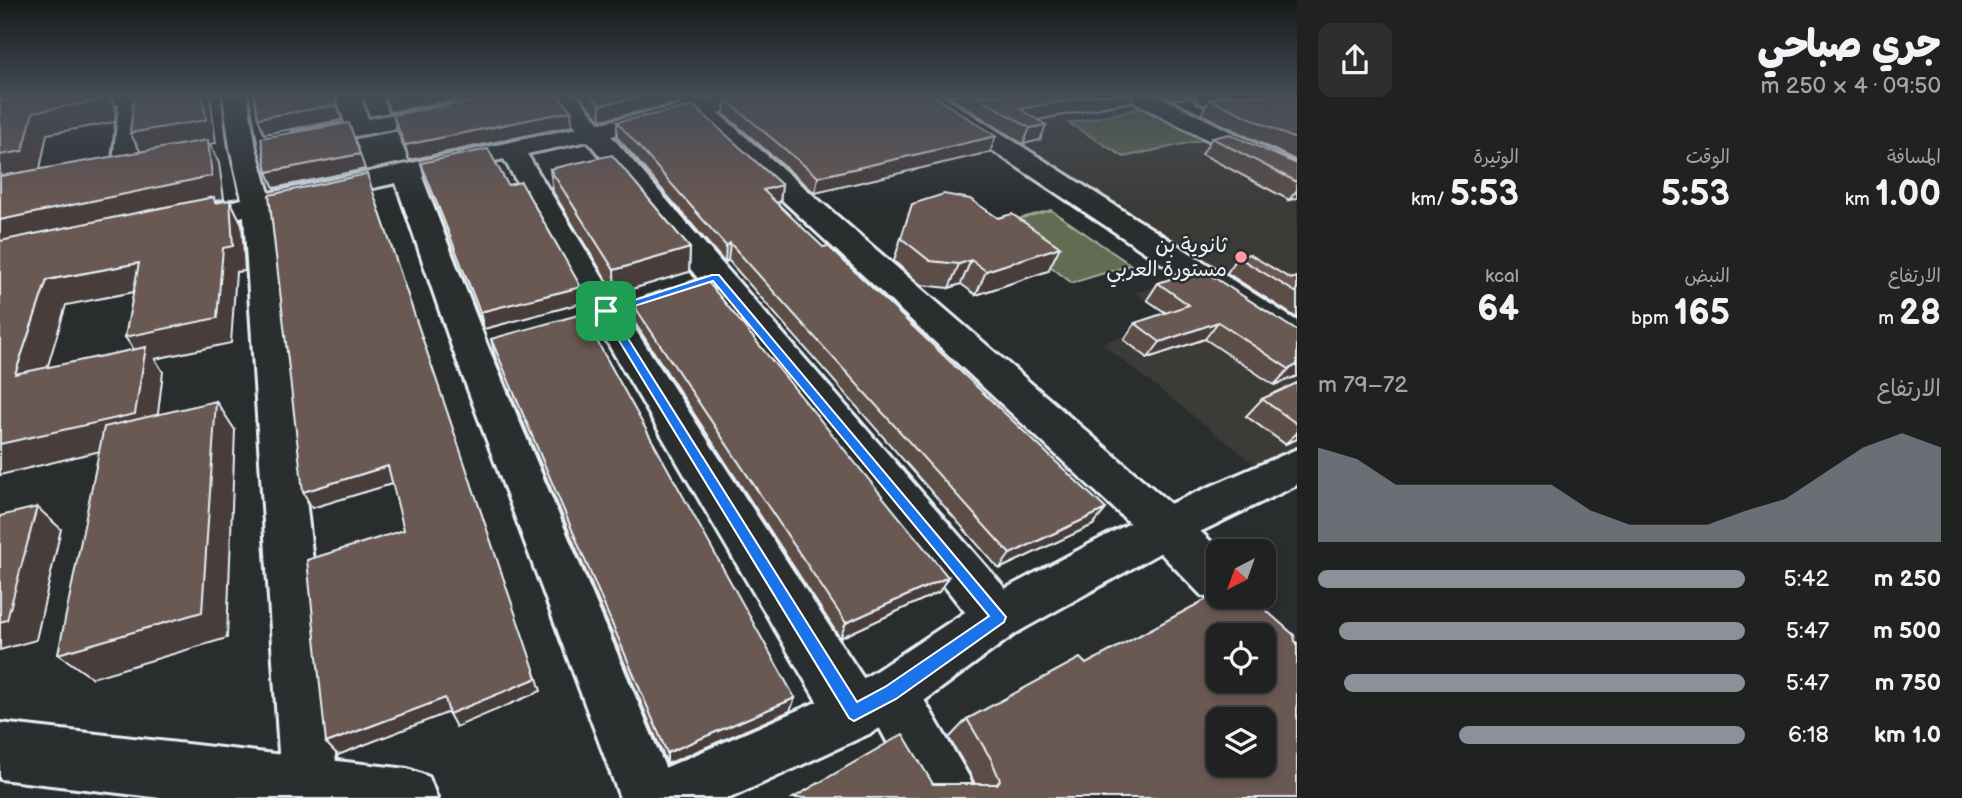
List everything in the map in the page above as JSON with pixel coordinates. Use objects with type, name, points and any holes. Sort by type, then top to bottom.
[{"type":"street","points":[[123,132],[113,172],[152,165]]},
{"type":"street","points":[[247,132],[252,147],[258,205],[310,792]]},
{"type":"street","points":[[252,147],[331,132]]},
{"type":"street","points":[[163,224],[587,132]]},
{"type":"street","points":[[594,132],[999,617]]},
{"type":"street","points":[[724,132],[1165,527],[1206,568]]},
{"type":"street","points":[[982,132],[1297,337]]},
{"type":"street","points":[[1212,132],[1297,174]]},
{"type":"street","points":[[511,149],[606,311],[872,703],[948,798]]},
{"type":"street","points":[[406,172],[482,344],[649,798]]},
{"type":"street","points":[[679,289],[715,277]]},
{"type":"street","points":[[665,798],[872,703],[999,617],[1165,527],[1297,466]]},
{"type":"street","points":[[0,751],[310,792],[408,798]]},
{"type":"shaded area","name":"ثانوية بن مستورة العربي","points":[[992,132],[1194,132],[1297,186],[1297,329]]},
{"type":"shaded area","points":[[1168,282],[1297,366],[1297,447],[1257,466],[1102,344],[1169,318],[1136,293]]},
{"type":"green space","points":[[1084,132],[1188,132],[1202,140],[1124,157]]},
{"type":"green space","points":[[1051,210],[1131,265],[1072,283],[996,225]]},
{"type":"building","points":[[0,132],[28,132],[23,151],[0,155]]},
{"type":"building","points":[[295,132],[352,132],[360,154],[267,172],[261,138]]},
{"type":"building","points":[[400,132],[467,132],[405,145]]},
{"type":"building","points":[[626,132],[723,132],[782,185],[763,190],[823,247],[828,246],[1106,509],[1010,554],[730,243],[726,246]]},
{"type":"building","points":[[765,132],[990,132],[996,136],[818,177]]},
{"type":"building","points":[[1281,132],[1297,132],[1297,140]]},
{"type":"building","points":[[1229,134],[1297,164],[1297,182],[1212,138]]},
{"type":"building","points":[[208,140],[212,176],[0,220],[0,176]]},
{"type":"building","points":[[488,149],[508,185],[521,182],[581,287],[480,312],[421,163]]},
{"type":"building","points":[[612,155],[690,248],[614,270],[550,169]]},
{"type":"building","points":[[367,174],[537,678],[449,714],[445,698],[326,743],[307,560],[404,530],[388,466],[303,492],[269,195]]},
{"type":"building","points":[[944,194],[970,199],[998,218],[1012,214],[1060,247],[986,271],[971,260],[959,264],[930,261],[901,238],[912,204]]},
{"type":"building","points":[[214,197],[215,203],[230,200],[233,246],[223,248],[217,318],[125,337],[139,263],[47,280],[15,374],[146,347],[135,414],[0,444],[0,241]]},
{"type":"building","points":[[1249,254],[1291,279],[1297,277],[1297,293],[1238,257]]},
{"type":"building","points":[[1201,269],[1297,331],[1297,365],[1289,369],[1218,322],[1160,342],[1135,323],[1189,305],[1158,283]]},
{"type":"building","points":[[704,277],[948,577],[846,623],[631,301]]},
{"type":"building","points":[[582,314],[795,698],[667,753],[491,339]]},
{"type":"building","points":[[1297,383],[1297,424],[1262,399]]},
{"type":"building","points":[[216,401],[202,612],[58,654],[104,427]]},
{"type":"building","points":[[37,507],[7,620],[0,622],[0,516]]},
{"type":"building","points":[[1206,599],[1206,609],[1265,609],[1294,635],[1297,643],[1297,798],[793,798],[903,734],[933,784],[997,784],[1000,780],[991,759],[967,719],[1080,658],[1086,664]]},
{"type":"place","name":"ثانوية بن مستورة العربي","points":[[1241,257]]},
{"type":"route","points":[[715,277],[999,617],[890,693],[854,713],[606,311],[715,277]]}]
